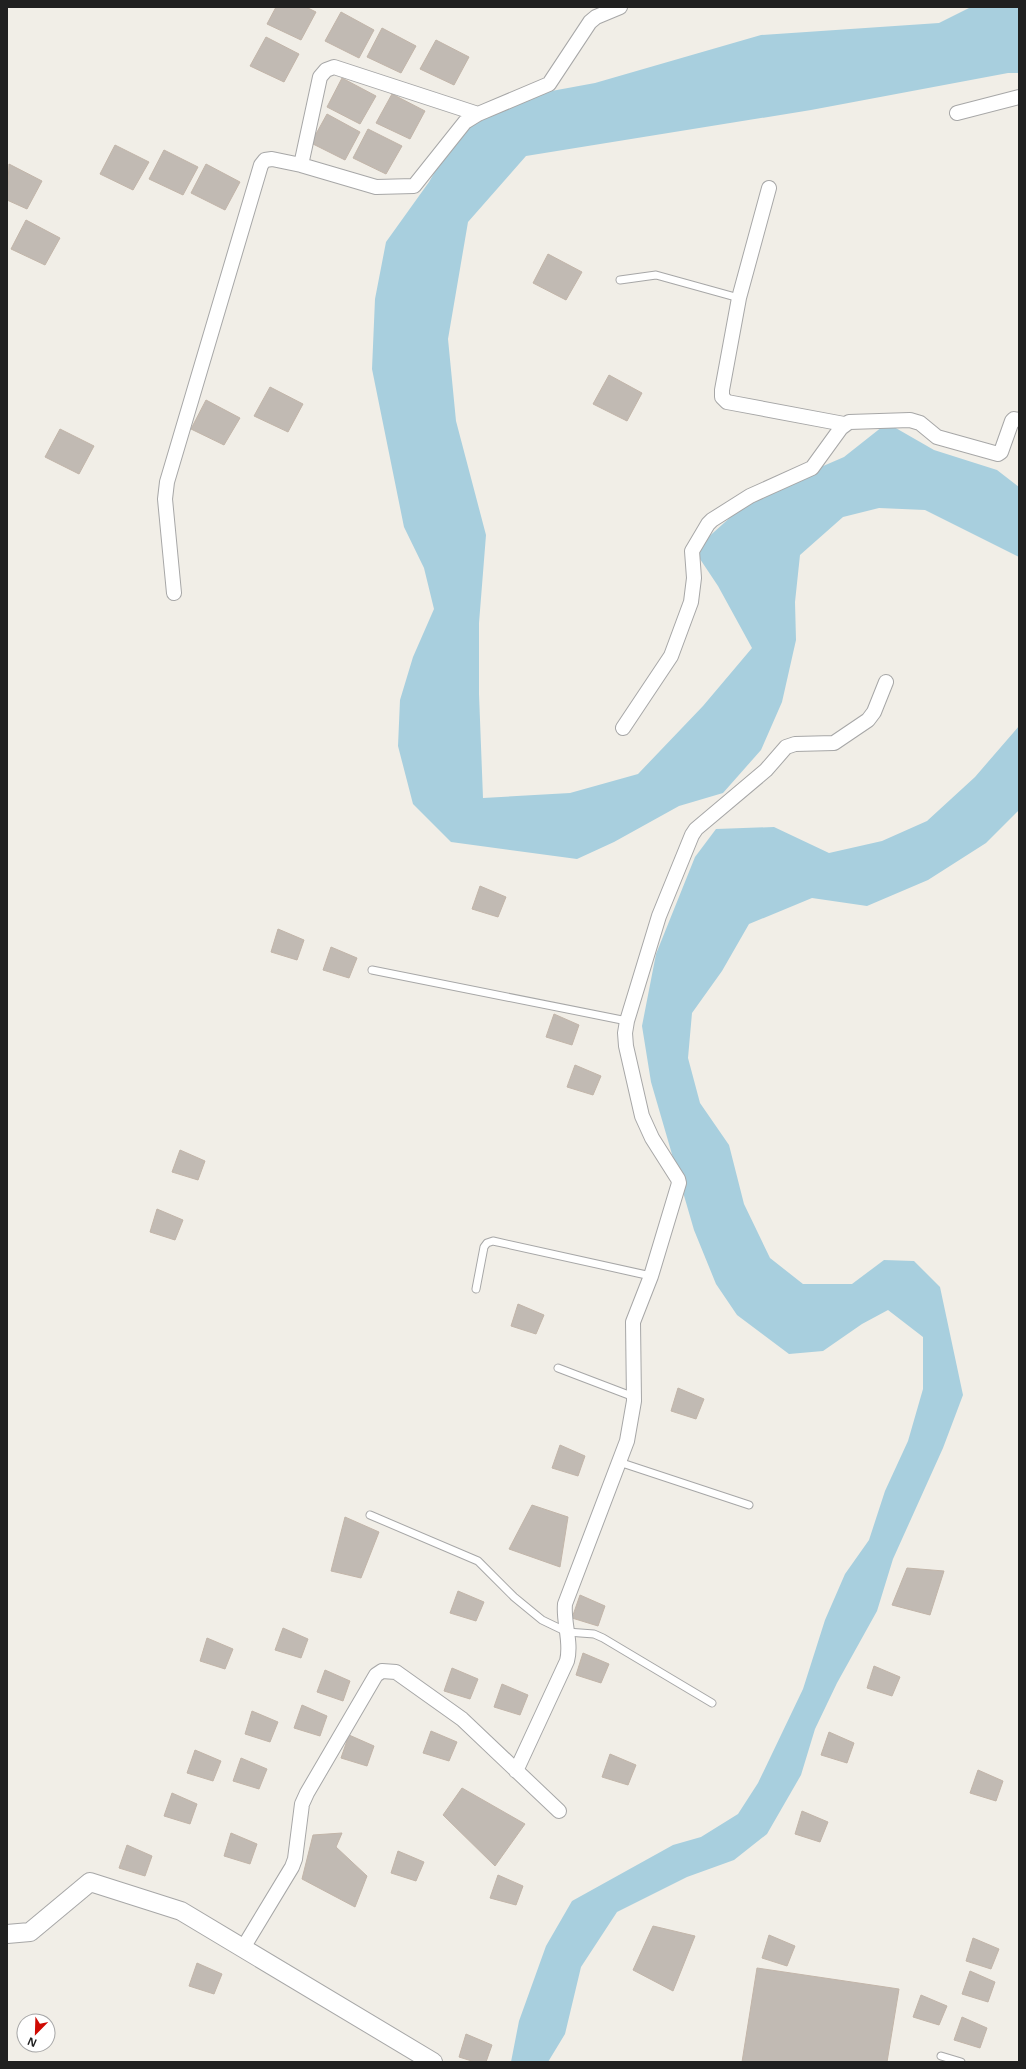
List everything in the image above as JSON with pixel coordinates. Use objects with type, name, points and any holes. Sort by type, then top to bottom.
[{"type":"street","points":[[174,593],[165,491],[204,353],[261,165],[265,160],[272,159],[301,165],[376,187],[414,186],[460,127],[478,114],[549,84],[590,22],[596,17],[620,7]]},
{"type":"street","points":[[301,165],[320,77],[326,70],[334,67],[478,114]]},
{"type":"street","points":[[957,113],[1019,97]]},
{"type":"street","points":[[769,188],[740,298],[722,390],[722,397],[727,402],[844,424],[910,420],[920,423],[937,437],[998,454],[1001,452],[1012,421],[1014,419],[1019,420]]},
{"type":"street","points":[[624,728],[671,656],[691,602],[694,578],[692,551],[708,524],[750,496],[812,468],[844,424]]},
{"type":"street","points":[[516,1771],[567,1661],[569,1649],[564,1612],[619,1462],[632,1421],[634,1397],[633,1322],[651,1276],[679,1181],[652,1138],[642,1116],[626,1046],[627,1021],[659,916],[694,832],[766,770],[786,747],[795,744],[834,743],[868,720],[874,712],[886,682]]},
{"type":"street","points":[[243,1948],[292,1867],[295,1859],[302,1804],[307,1793],[376,1675],[382,1671],[396,1672],[462,1719],[559,1811]]},
{"type":"street","points":[[7,1934],[30,1932],[90,1882],[181,1910],[433,2062]]},
{"type":"lane","points":[[620,280],[656,275],[740,298]]},
{"type":"lane","points":[[372,970],[627,1021]]},
{"type":"lane","points":[[476,1289],[484,1247],[487,1243],[493,1241],[651,1276]]},
{"type":"lane","points":[[558,1368],[634,1397]]},
{"type":"lane","points":[[619,1462],[749,1505]]},
{"type":"lane","points":[[370,1515],[478,1561],[537,1618],[567,1632],[594,1634],[603,1638],[712,1703]]},
{"type":"lane","points":[[941,2056],[960,2062]]},
{"type":"water","points":[[971,7],[1019,7],[1019,73],[1008,73],[811,110],[526,156],[468,222],[448,339],[456,421],[486,535],[479,623],[479,694],[483,798],[570,793],[638,774],[703,706],[752,648],[718,586],[694,550],[754,496],[844,457],[887,423],[934,450],[997,470],[1019,487],[1019,557],[925,510],[879,508],[843,517],[800,555],[795,602],[796,640],[782,702],[761,750],[723,793],[679,806],[614,842],[577,859],[451,842],[413,804],[398,746],[400,700],[413,657],[434,609],[424,568],[404,527],[372,369],[375,299],[386,242],[429,182],[459,130],[519,97],[595,83],[761,35],[939,23]]},
{"type":"water","points":[[1019,726],[1019,810],[986,843],[928,880],[867,906],[812,898],[749,924],[722,971],[692,1013],[688,1058],[700,1103],[729,1145],[744,1204],[770,1258],[803,1284],[852,1284],[884,1260],[914,1261],[940,1287],[963,1395],[943,1448],[893,1559],[877,1611],[837,1683],[815,1729],[801,1775],[767,1834],[734,1860],[687,1877],[617,1912],[581,1967],[565,2034],[548,2062],[511,2062],[519,2021],[546,1946],[572,1901],[673,1845],[701,1837],[738,1814],[758,1783],[803,1689],[825,1620],[845,1574],[869,1540],[885,1491],[908,1441],[923,1389],[923,1337],[888,1310],[862,1324],[823,1351],[789,1354],[737,1315],[716,1284],[694,1230],[651,1082],[642,1026],[656,954],[695,857],[716,829],[774,827],[829,853],[882,841],[927,821],[975,777]]},
{"type":"building","points":[[276,7],[306,7],[316,12],[301,40],[267,24]]},
{"type":"building","points":[[341,12],[374,30],[359,58],[325,41]]},
{"type":"building","points":[[382,28],[416,46],[401,73],[367,57]]},
{"type":"building","points":[[266,37],[299,54],[284,82],[250,66]]},
{"type":"building","points":[[436,40],[469,57],[454,85],[420,69]]},
{"type":"building","points":[[342,78],[376,96],[360,124],[327,107]]},
{"type":"building","points":[[392,94],[425,111],[410,139],[376,123]]},
{"type":"building","points":[[327,114],[360,132],[345,160],[311,143]]},
{"type":"building","points":[[368,129],[402,146],[386,174],[353,158]]},
{"type":"building","points":[[115,145],[149,162],[133,190],[100,174]]},
{"type":"building","points":[[164,150],[198,167],[183,195],[149,179]]},
{"type":"building","points":[[9,164],[42,181],[27,209],[7,200]]},
{"type":"building","points":[[206,164],[240,182],[225,210],[191,193]]},
{"type":"building","points":[[26,220],[60,238],[45,265],[11,249]]},
{"type":"building","points":[[548,254],[582,272],[566,300],[533,283]]},
{"type":"building","points":[[609,375],[642,393],[627,421],[593,404]]},
{"type":"building","points":[[270,387],[303,404],[288,432],[254,416]]},
{"type":"building","points":[[206,400],[240,418],[224,445],[191,429]]},
{"type":"building","points":[[60,429],[94,446],[79,474],[45,457]]},
{"type":"building","points":[[480,886],[506,897],[498,917],[472,909]]},
{"type":"building","points":[[278,929],[304,940],[297,960],[271,952]]},
{"type":"building","points":[[331,947],[357,958],[349,978],[323,970]]},
{"type":"building","points":[[554,1014],[579,1025],[572,1045],[546,1037]]},
{"type":"building","points":[[575,1065],[601,1076],[593,1095],[567,1087]]},
{"type":"building","points":[[180,1150],[205,1161],[198,1180],[172,1172]]},
{"type":"building","points":[[157,1209],[183,1220],[175,1240],[150,1232]]},
{"type":"building","points":[[518,1304],[544,1315],[536,1334],[511,1326]]},
{"type":"building","points":[[678,1388],[704,1399],[696,1419],[671,1411]]},
{"type":"building","points":[[560,1445],[585,1456],[578,1476],[552,1468]]},
{"type":"building","points":[[532,1505],[568,1517],[560,1567],[509,1549]]},
{"type":"building","points":[[345,1517],[379,1532],[361,1578],[331,1571]]},
{"type":"building","points":[[907,1568],[944,1571],[930,1615],[892,1605]]},
{"type":"building","points":[[458,1591],[484,1602],[476,1621],[450,1613]]},
{"type":"building","points":[[580,1595],[605,1606],[598,1626],[572,1618]]},
{"type":"building","points":[[283,1628],[308,1639],[301,1658],[275,1650]]},
{"type":"building","points":[[207,1638],[233,1649],[225,1669],[200,1661]]},
{"type":"building","points":[[583,1653],[609,1664],[601,1683],[576,1675]]},
{"type":"building","points":[[874,1666],[900,1677],[892,1696],[867,1688]]},
{"type":"building","points":[[452,1668],[478,1679],[470,1699],[444,1691]]},
{"type":"building","points":[[325,1670],[350,1681],[343,1701],[317,1692]]},
{"type":"building","points":[[502,1684],[528,1695],[520,1715],[494,1707]]},
{"type":"building","points":[[302,1705],[327,1716],[320,1736],[294,1728]]},
{"type":"building","points":[[252,1711],[278,1722],[270,1742],[245,1734]]},
{"type":"building","points":[[431,1731],[457,1742],[449,1761],[423,1753]]},
{"type":"building","points":[[829,1732],[854,1743],[847,1763],[821,1755]]},
{"type":"building","points":[[349,1735],[374,1746],[367,1766],[341,1758]]},
{"type":"building","points":[[195,1750],[221,1761],[213,1781],[187,1773]]},
{"type":"building","points":[[610,1754],[636,1765],[628,1785],[602,1777]]},
{"type":"building","points":[[241,1758],[267,1769],[259,1789],[233,1781]]},
{"type":"building","points":[[978,1770],[1003,1781],[996,1801],[970,1793]]},
{"type":"building","points":[[462,1788],[525,1824],[495,1866],[443,1815]]},
{"type":"building","points":[[172,1793],[197,1804],[190,1824],[164,1816]]},
{"type":"building","points":[[802,1811],[828,1822],[820,1842],[795,1834]]},
{"type":"building","points":[[231,1833],[257,1844],[250,1864],[224,1856]]},
{"type":"building","points":[[342,1833],[336,1847],[367,1876],[355,1907],[302,1879],[313,1835]]},
{"type":"building","points":[[127,1845],[152,1856],[145,1876],[119,1868]]},
{"type":"building","points":[[398,1851],[424,1862],[416,1881],[391,1873]]},
{"type":"building","points":[[498,1875],[523,1886],[516,1905],[490,1898]]},
{"type":"building","points":[[653,1926],[695,1936],[673,1991],[633,1970]]},
{"type":"building","points":[[769,1935],[795,1946],[787,1966],[762,1958]]},
{"type":"building","points":[[973,1938],[999,1949],[991,1969],[966,1961]]},
{"type":"building","points":[[197,1963],[222,1974],[214,1994],[189,1986]]},
{"type":"building","points":[[757,1968],[899,1989],[887,2062],[742,2062]]},
{"type":"building","points":[[970,1971],[995,1982],[988,2002],[962,1994]]},
{"type":"building","points":[[921,1995],[947,2006],[939,2025],[913,2017]]},
{"type":"building","points":[[962,2017],[987,2028],[980,2048],[954,2040]]},
{"type":"building","points":[[466,2034],[492,2045],[486,2062],[475,2062],[459,2057]]}]
